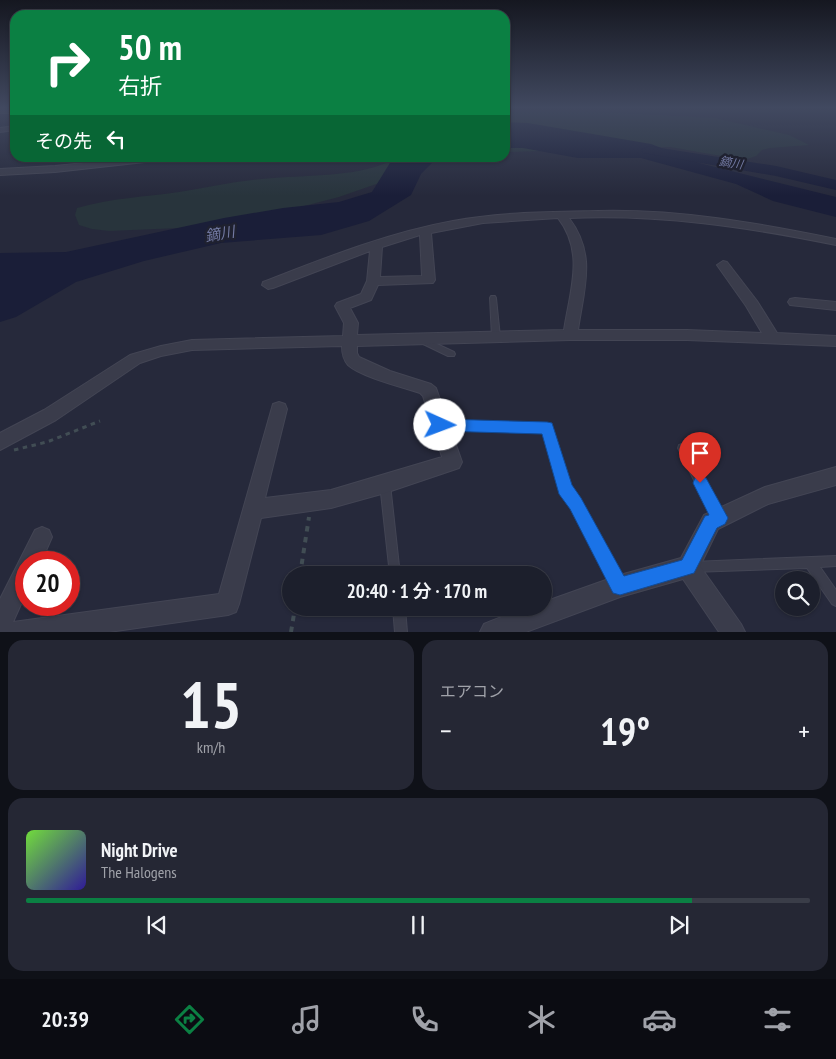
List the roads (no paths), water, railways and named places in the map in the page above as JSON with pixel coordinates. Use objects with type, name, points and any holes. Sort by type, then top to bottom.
[{"type":"street","points":[[0,172],[55,169],[92,162]]},
{"type":"street","points":[[561,214],[576,234],[581,250],[581,262],[570,335]]},
{"type":"street","points":[[268,285],[376,245],[425,231],[476,221],[561,214],[633,214],[691,218],[746,225],[836,242]]},
{"type":"street","points":[[373,280],[429,280],[425,231]]},
{"type":"street","points":[[253,509],[332,499],[454,462],[430,393],[425,388],[378,373],[354,361],[349,354],[351,323],[342,306],[366,297],[373,280],[376,245]]},
{"type":"street","points":[[723,265],[752,304],[772,338]]},
{"type":"street","points":[[795,302],[836,306]]},
{"type":"street","points":[[5,446],[135,359],[192,345],[570,335],[687,335],[836,341]]},
{"type":"street","points":[[18,632],[228,604],[279,409]]},
{"type":"street","points":[[492,632],[620,586],[688,567],[711,522],[765,496],[836,476]]},
{"type":"street","points":[[35,551],[42,537]]},
{"type":"street","points":[[688,567],[733,632]]},
{"type":"street","points":[[0,624],[15,592]]},
{"type":"lane","points":[[493,298],[496,337]]},
{"type":"lane","points":[[420,339],[451,354]]},
{"type":"lane","points":[[440,425],[547,428],[565,489],[576,504],[620,586]]},
{"type":"lane","points":[[682,448],[719,518]]},
{"type":"lane","points":[[385,484],[394,566]]},
{"type":"lane","points":[[688,567],[836,561]]},
{"type":"lane","points":[[810,562],[836,600]]},
{"type":"lane","points":[[400,616],[401,632]]},
{"type":"water","points":[[510,137],[613,137],[651,144],[699,163],[836,197],[836,217],[773,201],[736,184],[641,158],[578,158],[523,148],[510,148]]},
{"type":"water","points":[[391,162],[433,162],[421,174],[411,195],[369,221],[321,235],[221,243],[144,261],[76,282],[16,317],[0,322],[0,253],[66,252],[224,218],[283,208],[339,202],[372,192]]},
{"type":"waterway","name":"鏑川","points":[[648,150],[776,171],[836,185]]}]
